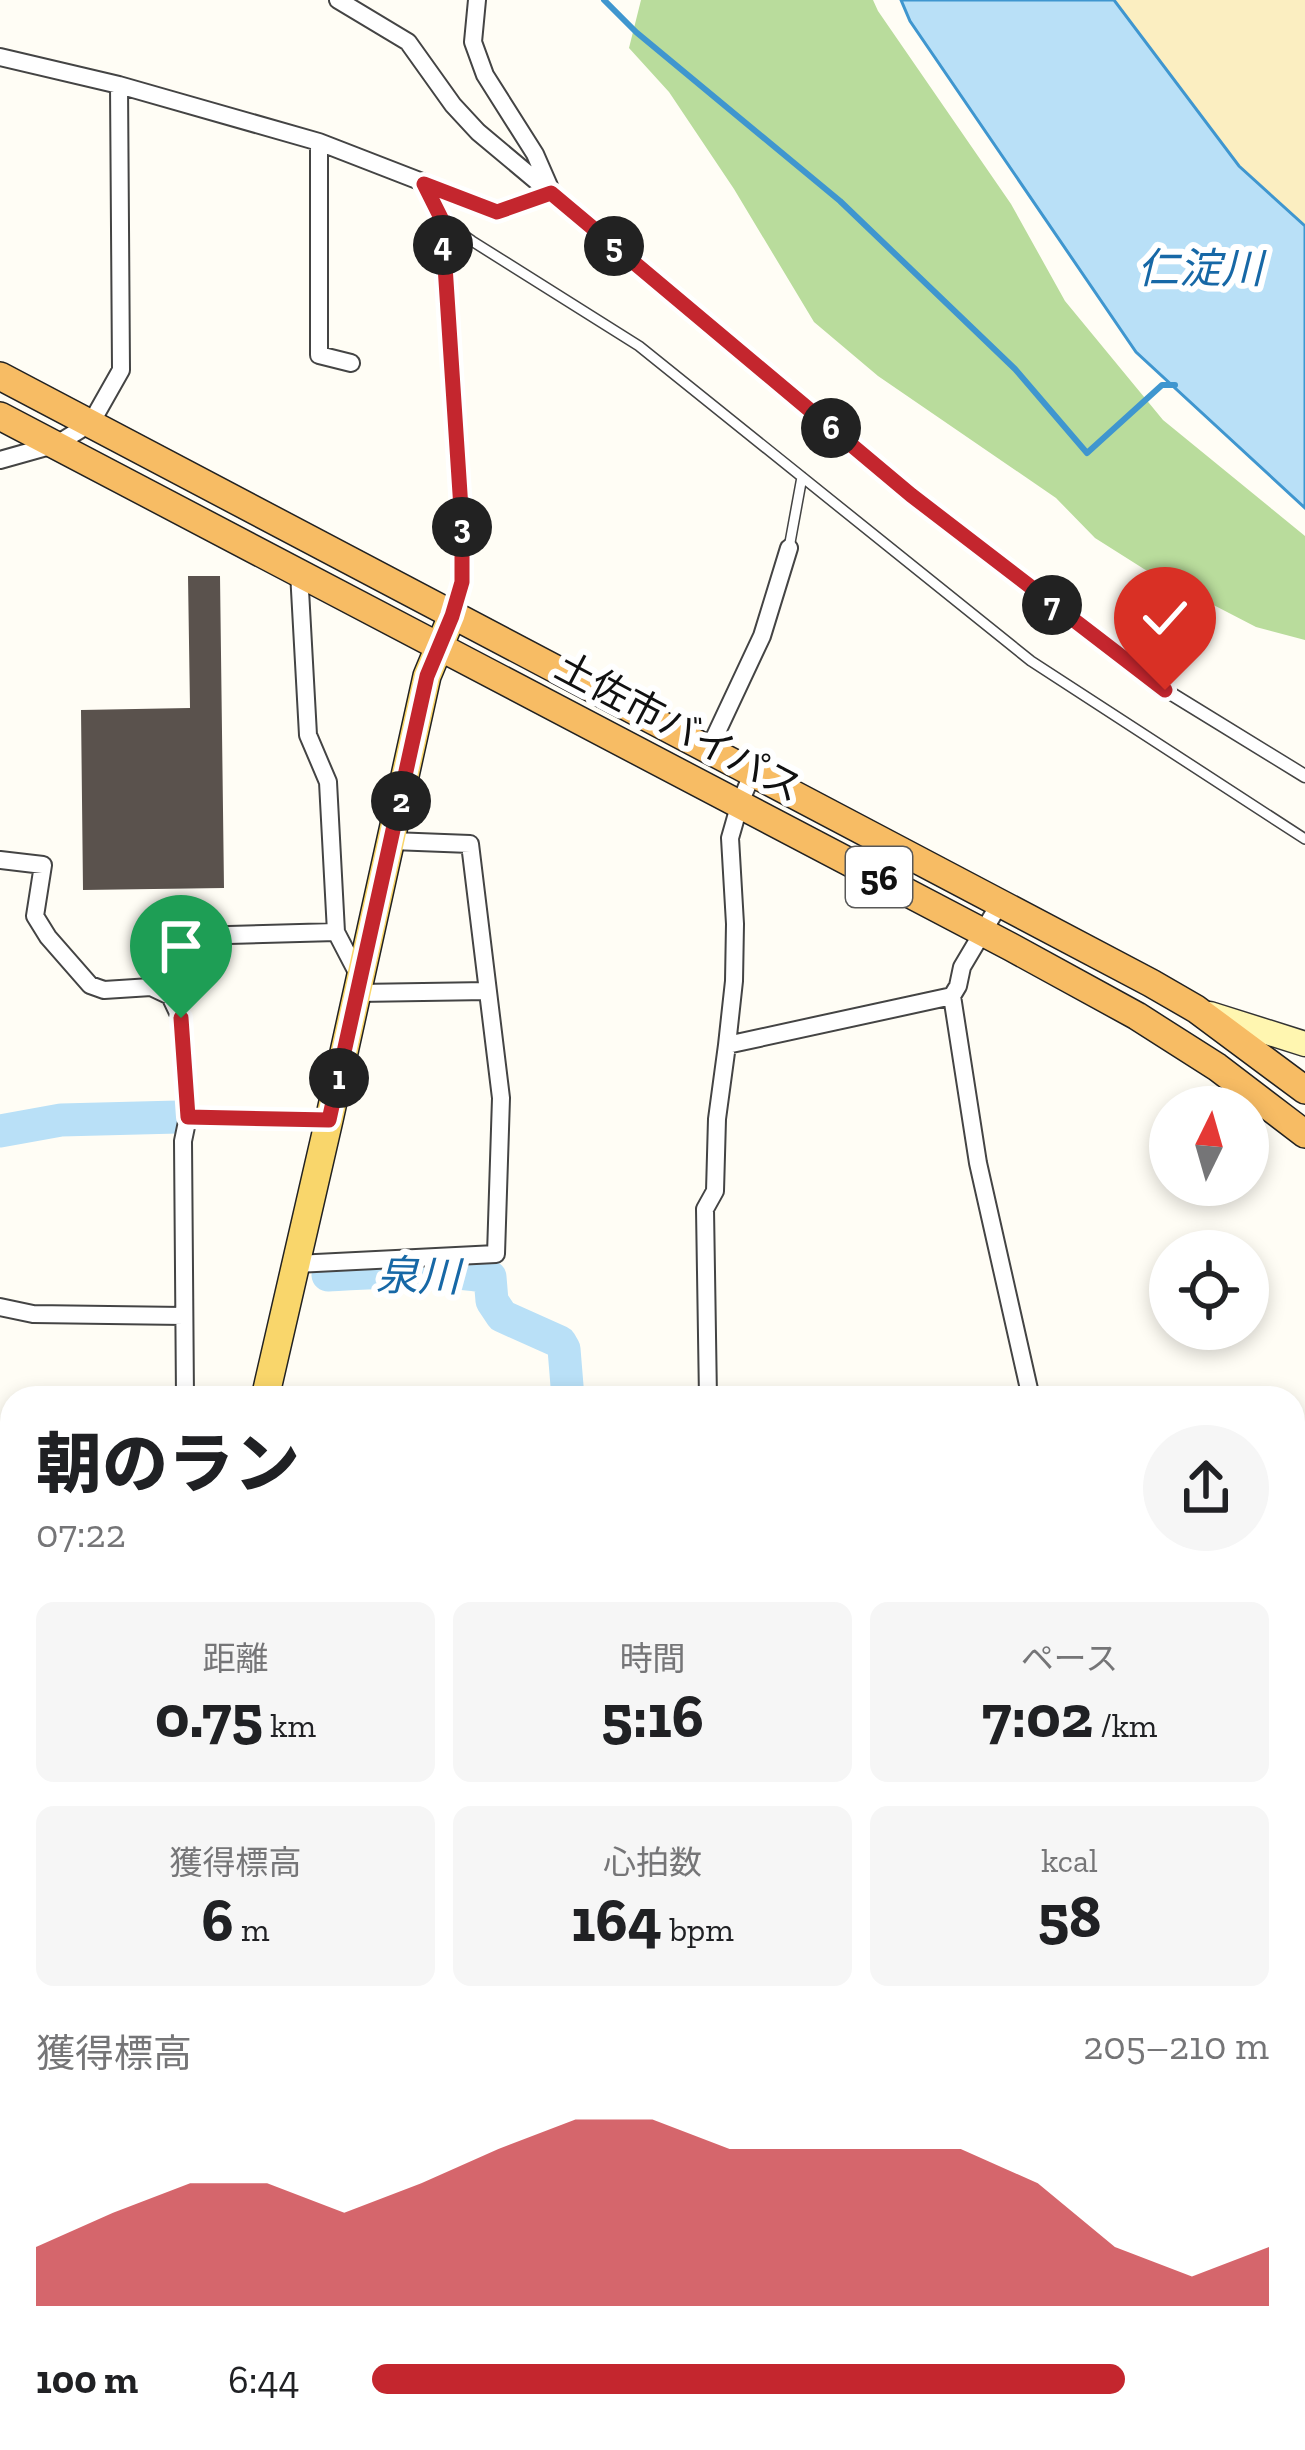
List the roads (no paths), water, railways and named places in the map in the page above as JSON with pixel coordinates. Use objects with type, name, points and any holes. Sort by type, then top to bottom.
[{"type":"highway","name":"土佐市バイパス","points":[[0,376],[1196,1009],[1305,1090]]},
{"type":"highway","name":"土佐市バイパス","points":[[0,416],[740,802],[1137,1016],[1217,1067],[1305,1134]]},
{"type":"main road","points":[[268,1386],[427,676],[452,616]]},
{"type":"main road","points":[[1196,1009],[1305,1044]]},
{"type":"street","points":[[338,0],[408,43],[478,132],[911,495],[1165,690],[1305,776]]},
{"type":"street","points":[[477,0],[473,42],[484,75],[536,154],[551,193]]},
{"type":"street","points":[[0,57],[319,142],[497,212],[551,193]]},
{"type":"street","points":[[0,460],[57,444],[91,423],[121,370],[119,85]]},
{"type":"street","points":[[319,142],[319,356],[351,363]]},
{"type":"street","points":[[424,184],[442,220]]},
{"type":"street","points":[[452,616],[462,582],[462,524]]},
{"type":"street","points":[[710,749],[762,636],[789,548]]},
{"type":"street","points":[[299,572],[308,735],[328,782],[336,932],[359,987],[488,992]]},
{"type":"street","points":[[708,1386],[705,1209],[715,1191],[717,1119],[734,982],[730,838],[753,772]]},
{"type":"street","points":[[296,1264],[496,1254],[501,1098],[470,844],[392,841]]},
{"type":"street","points":[[0,860],[43,865],[35,916],[90,985],[104,990],[151,987],[170,996],[181,1018],[188,1117],[183,1141],[185,1386]]},
{"type":"street","points":[[1000,903],[962,967],[952,996],[978,1163],[1028,1386]]},
{"type":"street","points":[[156,937],[336,932]]},
{"type":"street","points":[[727,1045],[952,996]]},
{"type":"street","points":[[188,1117],[329,1120]]},
{"type":"street","points":[[0,1306],[33,1314],[184,1316]]},
{"type":"lane","points":[[442,220],[639,346],[1031,662],[1305,839]]},
{"type":"lane","points":[[442,220],[462,524]]},
{"type":"lane","points":[[789,548],[802,477]]},
{"type":"water","name":"仁淀川","points":[[901,0],[1114,0],[1239,166],[1305,226],[1305,508],[1136,352],[910,21]]},
{"type":"waterway","points":[[604,0],[636,32],[840,201],[1015,369],[1087,453],[1162,385],[1175,385]]},
{"type":"waterway","name":"泉川","points":[[0,1131],[61,1120],[178,1117]]},
{"type":"waterway","name":"泉川","points":[[328,1275],[429,1272],[490,1277],[492,1301],[502,1316],[560,1342],[567,1386]]}]
